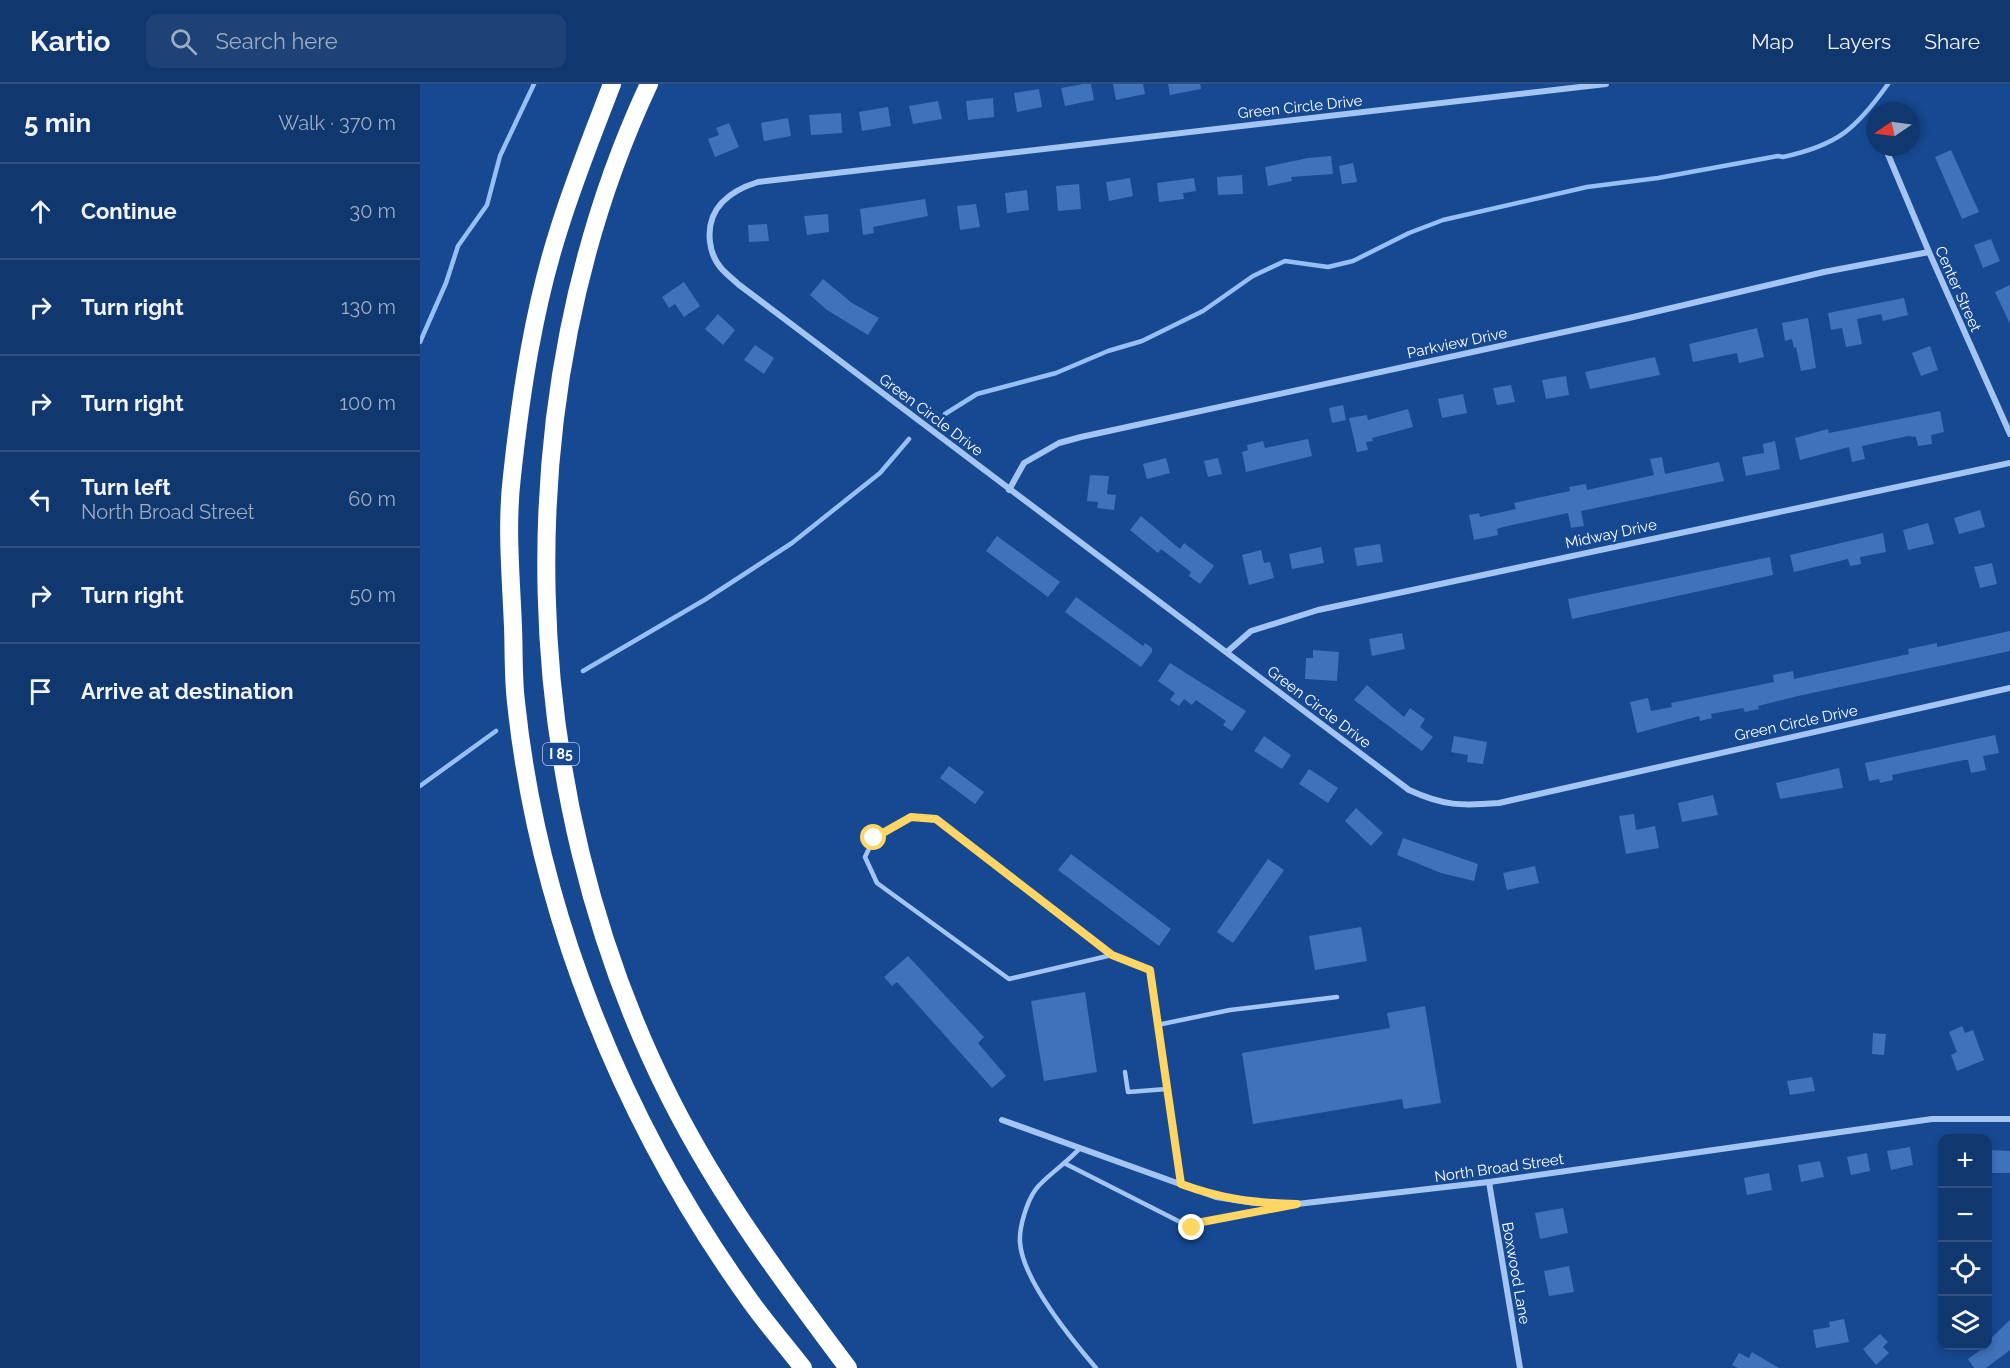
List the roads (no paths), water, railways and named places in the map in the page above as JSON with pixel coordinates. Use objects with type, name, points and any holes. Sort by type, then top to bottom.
[{"type":"highway","name":"I 85","points":[[612,84],[559,228],[531,345],[512,480],[509,556],[515,700],[539,838],[563,925],[603,1037],[642,1124],[706,1235],[745,1294],[803,1368]]},
{"type":"highway","name":"I 85","points":[[649,84],[612,179],[583,275],[562,373],[549,473],[546,548],[547,622],[553,697],[568,797],[591,895],[615,967],[669,1097],[737,1218],[848,1368]]},
{"type":"street","name":"Green Circle Drive","points":[[1606,84],[758,182],[739,188],[714,211],[709,229],[711,250],[720,267],[1009,490],[1409,790],[1436,802],[1463,806],[1499,803],[2010,688]]},
{"type":"street","name":"Center Street","points":[[1889,156],[2010,434]]},
{"type":"street","name":"Parkview Drive","points":[[1009,490],[1024,463],[1059,443],[1082,437],[1641,315],[1824,272],[1929,252]]},
{"type":"street","name":"Midway Drive","points":[[1227,652],[1251,631],[1318,610],[2010,463]]},
{"type":"street","name":"North Broad Street","points":[[1002,1120],[1216,1197],[1256,1203],[1297,1204],[1489,1182],[1932,1119],[2010,1119]]},
{"type":"street","name":"Boxwood Lane","points":[[1489,1182],[1520,1368]]},
{"type":"lane","points":[[1112,955],[1009,979],[878,883],[865,857],[874,838],[911,817],[936,819],[1112,955],[1150,970],[1181,1184]]},
{"type":"lane","points":[[1157,1025],[1230,1010],[1337,997]]},
{"type":"lane","points":[[1125,1072],[1128,1092],[1167,1089]]},
{"type":"lane","points":[[1080,1148],[1066,1164],[1036,1189],[1023,1220],[1020,1241],[1023,1257],[1032,1276],[1064,1330],[1096,1368]]},
{"type":"lane","points":[[1066,1164],[1192,1228],[1202,1222],[1297,1204]]},
{"type":"waterway","points":[[420,342],[446,283],[458,246],[487,205],[500,156],[534,84]]},
{"type":"waterway","points":[[945,414],[977,394],[1056,373],[1108,351],[1142,341],[1203,311],[1253,276],[1285,261],[1328,267],[1353,261],[1409,233],[1443,220],[1587,187],[1658,178],[1778,156],[1783,157],[1818,147],[1844,133],[1855,124],[1888,84]]},
{"type":"waterway","points":[[583,671],[706,599],[792,543],[880,473],[909,439]]},
{"type":"waterway","points":[[420,786],[496,731]]}]
